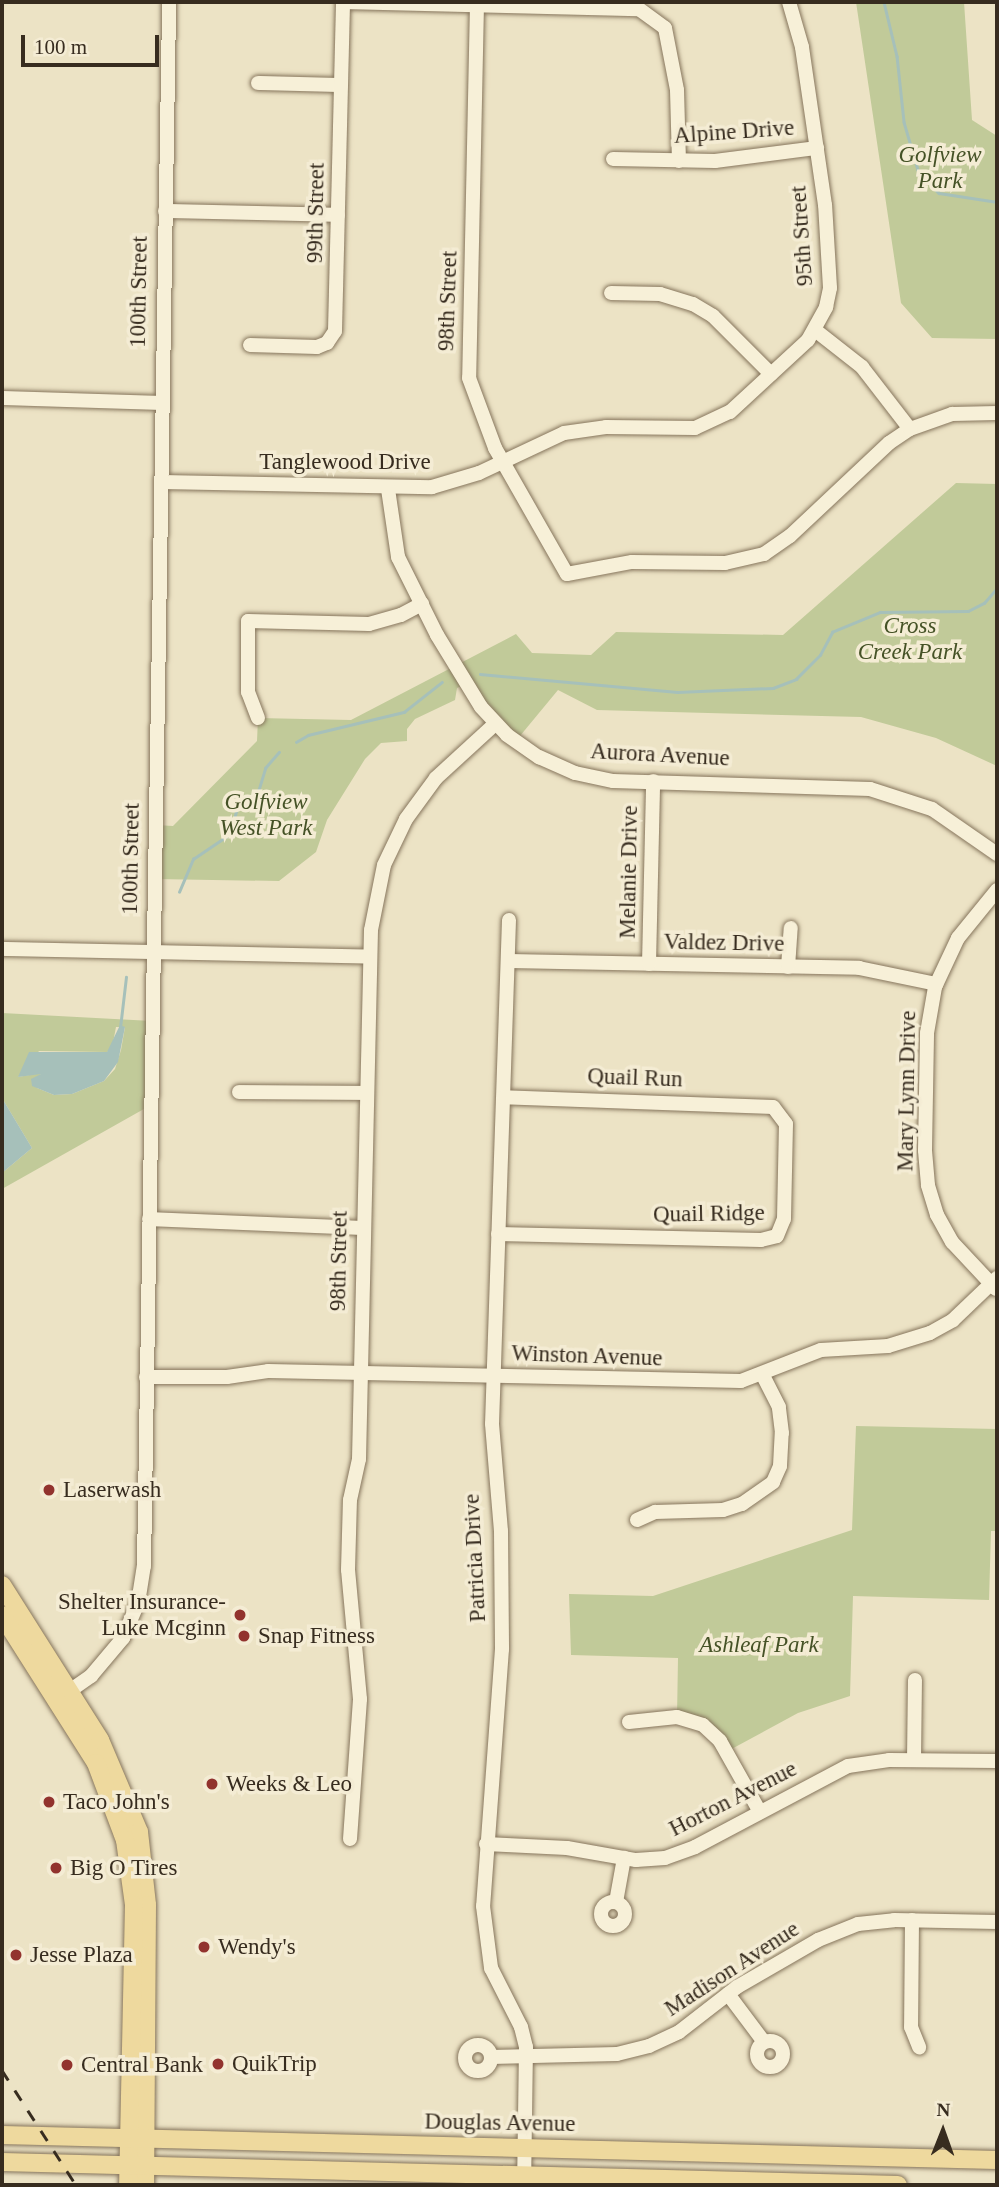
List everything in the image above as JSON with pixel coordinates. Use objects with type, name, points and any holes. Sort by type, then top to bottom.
[{"type":"main road","points":[[2,1585],[63,1696],[104,1780],[130,1863],[134,1905],[137,2166],[145,2185]]},
{"type":"main road","points":[[2,1615],[63,1696]]},
{"type":"main road","name":"Douglas Avenue","points":[[2,2135],[997,2160]]},
{"type":"main road","points":[[2,2162],[524,2181],[898,2185]]},
{"type":"main road","points":[[128,2185],[137,2166]]},
{"type":"street","name":"100th Street","points":[[63,1696],[112,1654],[138,1603],[144,1566],[169,2]]},
{"type":"street","points":[[343,2],[639,9],[665,28],[679,111],[679,161]]},
{"type":"street","name":"99th Street","points":[[250,345],[317,347],[333,338],[343,2]]},
{"type":"street","name":"95th Street","points":[[789,2],[802,47],[830,243],[830,288],[815,330]]},
{"type":"street","name":"98th Street","points":[[477,4],[469,378],[475,405],[560,569],[568,574],[632,562],[725,562],[764,554],[790,536],[889,443],[910,429]]},
{"type":"street","points":[[258,83],[341,85]]},
{"type":"street","name":"Alpine Drive","points":[[613,159],[742,159],[817,148]]},
{"type":"street","points":[[165,211],[338,215]]},
{"type":"street","points":[[611,293],[660,294],[693,304],[713,316],[771,374]]},
{"type":"street","points":[[815,330],[862,367],[910,429],[951,414],[997,413]]},
{"type":"street","name":"Tanglewood Drive","points":[[162,482],[388,489],[454,483],[548,438],[582,429],[676,430],[704,425],[730,412],[815,330]]},
{"type":"street","points":[[2,398],[163,403]]},
{"type":"street","name":"Aurora Avenue","points":[[388,489],[398,557],[422,604],[481,707],[495,724],[522,747],[566,770],[613,780],[870,789],[932,809],[997,854]]},
{"type":"street","points":[[258,718],[248,692],[248,621],[369,624],[391,619],[422,604]]},
{"type":"street","name":"98th Street","points":[[350,1839],[360,1710],[348,1551],[350,1500],[359,1459],[362,1228],[370,957],[375,901],[384,865],[406,819],[436,778],[495,724]]},
{"type":"street","name":"Melanie Drive","points":[[649,964],[653,781]]},
{"type":"street","name":"Mary Lynn Drive","points":[[995,1283],[952,1242],[928,1185],[927,1037],[936,984],[958,937],[997,890]]},
{"type":"street","name":"Patricia Drive","points":[[509,919],[494,1376],[502,1648],[486,1844],[484,1938],[491,1968],[522,2027],[527,2056],[524,2181]]},
{"type":"street","points":[[788,967],[791,928]]},
{"type":"street","points":[[2,949],[370,957]]},
{"type":"street","name":"Valdez Drive","points":[[509,961],[859,968],[936,984]]},
{"type":"street","points":[[239,1091],[367,1093]]},
{"type":"street","name":"Quail Run","points":[[504,1097],[765,1104]]},
{"type":"street","name":"Quail Ridge","points":[[498,1234],[770,1240],[783,1227],[786,1124],[778,1110],[765,1104]]},
{"type":"street","points":[[149,1219],[362,1228]]},
{"type":"street","name":"Winston Avenue","points":[[146,1377],[360,1373],[723,1383],[762,1374],[821,1350],[888,1346],[930,1334],[995,1283]]},
{"type":"street","points":[[637,1520],[655,1513],[723,1510],[742,1504],[773,1482],[780,1466],[782,1433],[779,1406],[762,1374]]},
{"type":"street","points":[[914,1760],[915,1680]]},
{"type":"street","points":[[629,1722],[677,1717],[703,1725],[720,1741],[760,1812]]},
{"type":"street","name":"Horton Avenue","points":[[486,1844],[556,1846],[624,1858],[675,1856],[848,1766],[914,1760],[997,1761]]},
{"type":"street","points":[[615,1902],[624,1858]]},
{"type":"street","points":[[912,1920],[911,2027],[919,2047]]},
{"type":"street","name":"Madison Avenue","points":[[491,2057],[617,2054],[649,2046],[679,2032],[728,1994],[841,1930],[876,1921],[997,1922]]},
{"type":"street","points":[[728,1994],[764,2042]]},
{"type":"green space","name":"Golfview Park","points":[[856,2],[964,2],[972,120],[997,136],[997,339],[932,338],[901,303]]},
{"type":"green space","name":"Cross Creek Park","points":[[956,483],[997,484],[997,766],[936,738],[861,717],[597,710],[558,690],[515,742],[466,684],[457,688],[455,700],[415,719],[407,729],[407,741],[381,743],[365,759],[327,820],[316,852],[279,881],[155,879],[156,825],[173,826],[257,741],[258,718],[351,720],[516,634],[532,653],[591,655],[616,632],[783,635]]},
{"type":"green space","points":[[2,1013],[152,1021],[151,1105],[2,1189],[2,1173],[32,1148],[2,1098]],"holes":[[[116,1027],[125,1027],[115,1069],[104,1081],[72,1094],[54,1095],[37,1088],[41,1073],[18,1077],[39,1051],[107,1052],[112,1048]]]},
{"type":"green space","name":"Ashleaf Park","points":[[856,1426],[997,1429],[997,1531],[991,1531],[989,1600],[853,1596],[850,1696],[798,1713],[726,1752],[720,1741],[677,1717],[678,1658],[571,1655],[569,1594],[653,1596],[852,1530]]},
{"type":"water","points":[[120,1025],[125,1027],[118,1062],[104,1081],[72,1094],[54,1095],[32,1086],[31,1079],[41,1074],[18,1077],[29,1052],[107,1052]]},
{"type":"water","points":[[2,1098],[32,1148],[2,1173]]},
{"type":"waterway","points":[[884,2],[897,56],[904,122],[918,170],[939,193],[997,202]]},
{"type":"waterway","points":[[480,674],[677,692],[773,688],[796,679],[820,655],[832,632],[880,612],[968,611],[984,603],[997,588]]},
{"type":"waterway","points":[[296,742],[308,735],[404,712],[442,682]]},
{"type":"waterway","points":[[179,892],[193,859],[230,834],[237,808],[257,795],[265,768],[279,752]]},
{"type":"waterway","points":[[120,1028],[126,977]]},
{"type":"railway","points":[[2,2070],[76,2185]]},
{"type":"place","name":"Laserwash","points":[[49,1490]]},
{"type":"place","name":"Shelter Insurance- Luke Mcginn","points":[[240,1615]]},
{"type":"place","name":"Snap Fitness","points":[[244,1636]]},
{"type":"place","name":"Weeks & Leo","points":[[212,1784]]},
{"type":"place","name":"Taco John's","points":[[49,1802]]},
{"type":"place","name":"Big O Tires","points":[[56,1868]]},
{"type":"place","name":"Wendy's","points":[[204,1947]]},
{"type":"place","name":"Jesse Plaza","points":[[16,1955]]},
{"type":"place","name":"QuikTrip","points":[[218,2064]]},
{"type":"place","name":"Central Bank","points":[[67,2065]]},
{"type":"park label","name":"Golfview West Park","points":[[266,815]]}]
